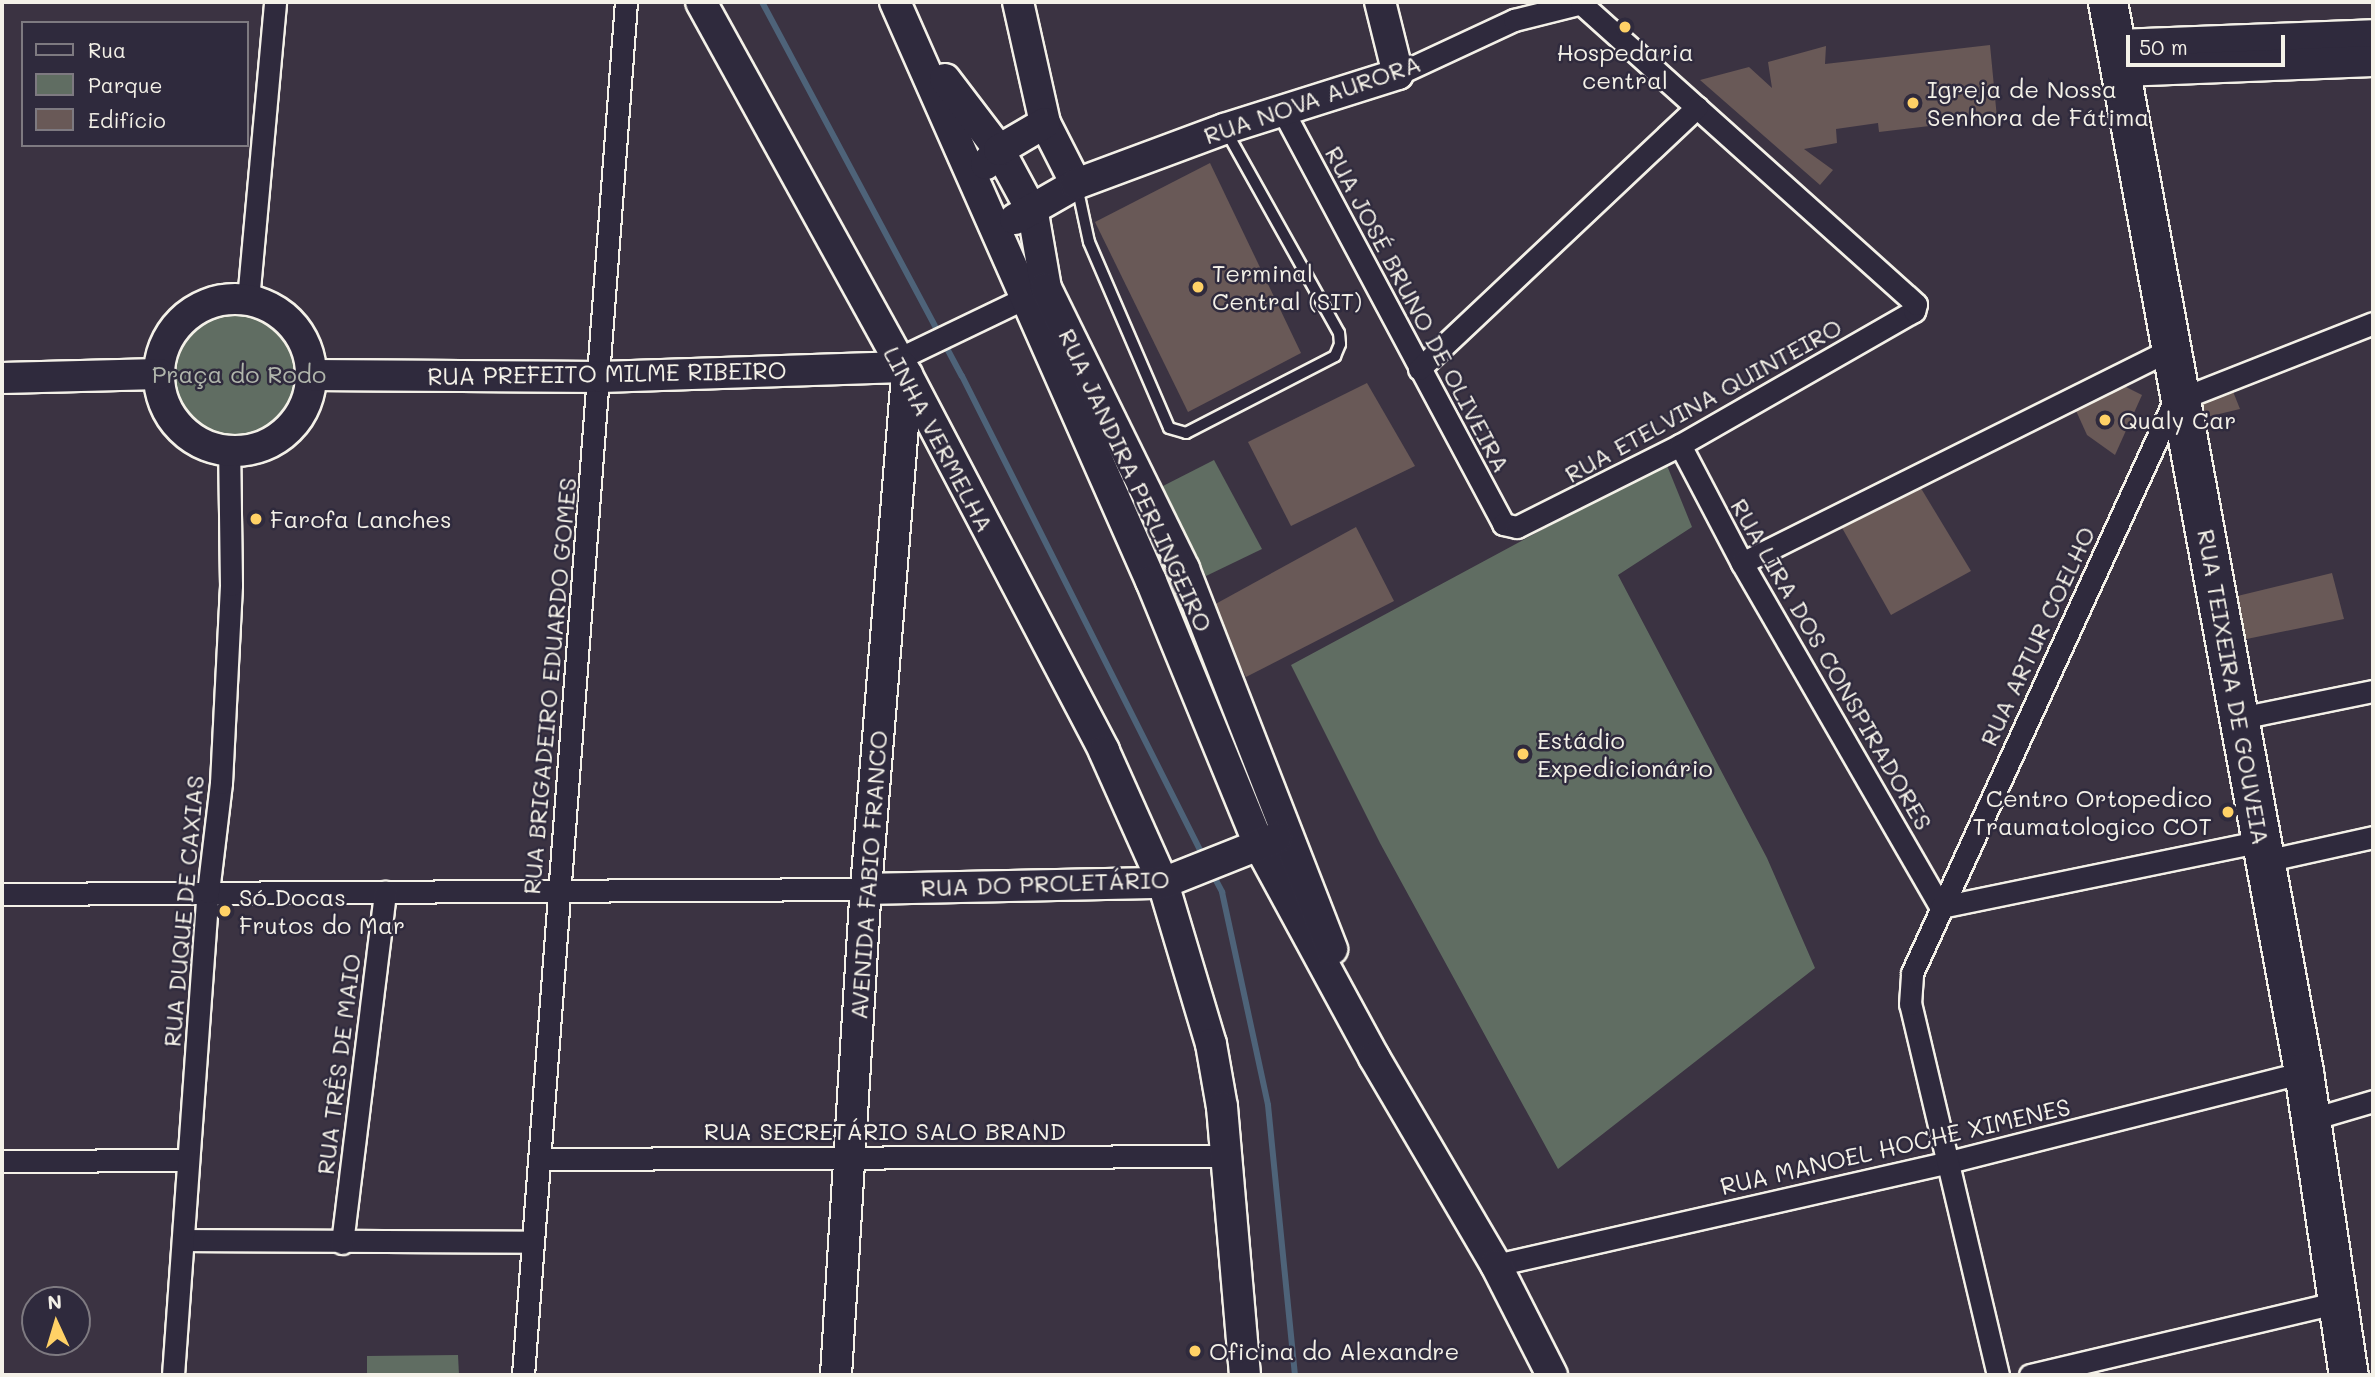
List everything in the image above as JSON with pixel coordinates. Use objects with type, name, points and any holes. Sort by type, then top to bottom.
[{"type":"highway","name":"RUA TEIXEIRA DE GOUVEIA","points":[[2108,2],[2175,348],[2312,1119],[2337,1302],[2353,1374]]},
{"type":"main road","name":"LINHA VERMELHA","points":[[701,2],[903,367],[1104,751],[1168,882],[1211,1045],[1230,1156],[1245,1375]]},
{"type":"main road","name":"RUA JANDIRA PERLINGEIRO","points":[[895,2],[916,40],[1151,581],[1261,849],[1374,1057],[1496,1265],[1552,1375]]},
{"type":"main road","points":[[1017,2],[1045,123],[1076,184]]},
{"type":"main road","points":[[1380,2],[1398,74]]},
{"type":"main road","points":[[2120,58],[2289,49],[2373,34]]},
{"type":"main road","name":"RUA JANDIRA PERLINGEIRO","points":[[916,40],[999,149],[1033,214],[1037,259],[1053,304],[1184,569],[1374,1057]]},
{"type":"main road","points":[[2289,49],[2373,61]]},
{"type":"main road","name":"RUA NOVA AURORA","points":[[1033,214],[1076,184],[1224,129],[1284,113],[1398,74]]},
{"type":"main road","points":[[975,177],[999,149],[1045,123]]},
{"type":"main road","points":[[993,221],[1033,214]]},
{"type":"main road","points":[[226,300],[248,300],[265,305],[294,326],[311,375],[303,409],[286,430],[264,444],[229,450],[185,432],[166,406],[159,374],[172,333],[186,317],[226,300]]},
{"type":"main road","name":"RUA PREFEITO MILME RIBEIRO","points":[[311,375],[601,377],[903,367]]},
{"type":"main road","name":"AVENIDA FABIO FRANCO","points":[[836,1375],[866,889],[902,447],[903,367]]},
{"type":"main road","points":[[2,378],[159,374]]},
{"type":"main road","points":[[902,447],[924,442],[946,450]]},
{"type":"main road","points":[[1151,581],[1168,569],[1184,569]]},
{"type":"main road","points":[[1261,849],[1285,824]]},
{"type":"main road","name":"RUA DO PROLETÁRIO","points":[[866,889],[1168,882],[1261,849]]},
{"type":"street","points":[[248,300],[275,2]]},
{"type":"street","name":"RUA BRIGADEIRO EDUARDO GOMES","points":[[523,1375],[531,1242],[541,1159],[558,892],[601,377],[626,2]]},
{"type":"street","points":[[1419,369],[1696,107],[1584,2]]},
{"type":"street","name":"RUA NOVA AURORA","points":[[1398,74],[1514,20],[1584,2]]},
{"type":"street","name":"RUA ETELVINA QUINTEIRO","points":[[1507,527],[1569,505],[1914,312],[1916,304],[1696,107]]},
{"type":"street","name":"RUA JOSÉ BRUNO DE OLIVEIRA","points":[[1284,113],[1419,369],[1507,527]]},
{"type":"street","points":[[903,367],[928,344],[1027,297]]},
{"type":"street","points":[[2182,392],[2373,323]]},
{"type":"street","points":[[1742,563],[2175,348]]},
{"type":"street","name":"RUA ARTUR COELHO","points":[[1998,1375],[1945,1163],[1909,990],[1919,952],[2182,392]]},
{"type":"street","name":"RUA LIRA DOS CONSPIRADORES","points":[[1680,445],[1742,563],[1941,907]]},
{"type":"street","name":"RUA DUQUE DE CAXIAS","points":[[173,1375],[208,892],[229,649],[229,450]]},
{"type":"street","points":[[2240,718],[2373,691]]},
{"type":"street","points":[[1941,907],[2263,851],[2373,837]]},
{"type":"street","points":[[2,894],[866,889]]},
{"type":"street","name":"RUA TRÊS DE MAIO","points":[[342,1243],[385,892]]},
{"type":"street","name":"RUA MANOEL HOCHE XIMENES","points":[[1496,1265],[1945,1163],[2304,1072]]},
{"type":"street","points":[[2312,1119],[2373,1101]]},
{"type":"street","name":"RUA SECRETÁRIO SALO BRAND","points":[[541,1159],[1230,1156]]},
{"type":"street","points":[[2,1161],[188,1160]]},
{"type":"street","points":[[184,1240],[531,1242]]},
{"type":"street","points":[[2030,1375],[2337,1302]]},
{"type":"lane","points":[[1076,184],[1089,242],[1169,428],[1186,433],[1335,355],[1340,344],[1339,333],[1224,129]]},
{"type":"green space","name":"Praça do Rodo","points":[[239,308],[264,313],[276,319],[294,337],[300,349],[305,374],[300,399],[294,411],[276,429],[264,435],[239,440],[214,435],[202,429],[184,411],[178,399],[173,374],[178,349],[184,337],[202,319],[214,313]]},
{"type":"green space","points":[[1214,460],[1262,549],[1206,576],[1161,487]]},
{"type":"green space","name":"Estádio Expedicionário","points":[[1666,463],[1692,527],[1618,575],[1767,858],[1815,968],[1558,1169],[1380,843],[1291,665]]},
{"type":"green space","points":[[458,1355],[459,1375],[367,1375],[367,1356]]},
{"type":"building","points":[[1990,45],[1997,118],[1879,132],[1878,123],[1836,129],[1837,143],[1804,149],[1833,170],[1820,185],[1700,80],[1749,67],[1772,88],[1768,62],[1826,46],[1825,64]]},
{"type":"building","name":"Terminal Central (SIT)","points":[[1210,163],[1301,353],[1188,412],[1095,222]]},
{"type":"building","name":"Qualy Car","points":[[2114,381],[2142,395],[2115,455],[2087,435],[2073,404]]},
{"type":"building","points":[[1367,383],[1415,466],[1291,526],[1248,442]]},
{"type":"building","points":[[2230,384],[2240,409],[2194,420],[2191,399]]},
{"type":"building","points":[[1919,485],[1971,571],[1891,615],[1841,526]]},
{"type":"building","points":[[1356,527],[1394,601],[1246,677],[1210,607]]},
{"type":"building","points":[[2332,573],[2344,619],[2232,642],[2225,599]]},
{"type":"waterway","points":[[762,2],[962,376],[1204,858]]},
{"type":"waterway","points":[[1211,871],[1222,892],[1268,1105],[1295,1375]]},
{"type":"place","name":"Hospedaria central","points":[[1625,27]]},
{"type":"place","name":"Igreja de Nossa Senhora de Fátima","points":[[1913,103]]},
{"type":"place","name":"Terminal Central (SIT)","points":[[1198,287]]},
{"type":"place","name":"Qualy Car","points":[[2105,420]]},
{"type":"place","name":"Farofa Lanches","points":[[256,519]]},
{"type":"place","name":"Estádio Expedicionário","points":[[1523,754]]},
{"type":"place","name":"Centro Ortopedico Traumatologico COT","points":[[2228,812]]},
{"type":"place","name":"Só Docas Frutos do Mar","points":[[225,911]]},
{"type":"place","name":"Oficina do Alexandre","points":[[1195,1351]]}]
